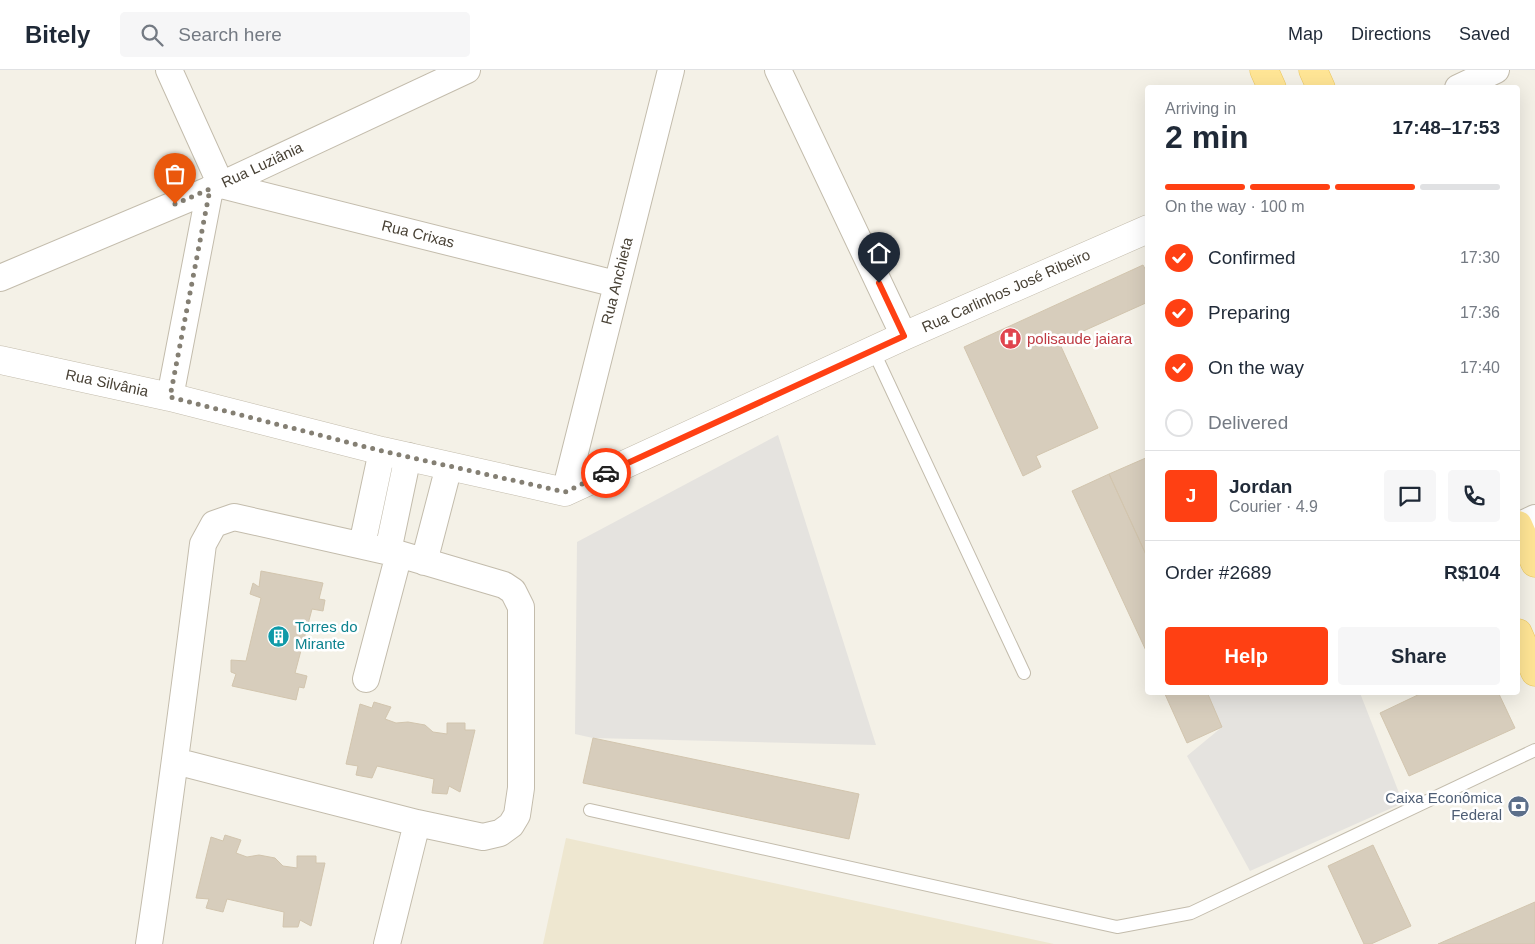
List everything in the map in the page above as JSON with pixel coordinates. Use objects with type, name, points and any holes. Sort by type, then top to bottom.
[{"type":"main road","points":[[1264,70],[1271,85]]},
{"type":"main road","points":[[1313,70],[1320,85]]},
{"type":"main road","points":[[1520,529],[1535,563]]},
{"type":"main road","points":[[1520,638],[1535,672]]},
{"type":"street","points":[[169,70],[215,187],[170,397]]},
{"type":"street","name":"Rua Luziânia","points":[[0,278],[215,187],[467,70]]},
{"type":"street","name":"Rua Anchieta","points":[[565,492],[671,70]]},
{"type":"street","points":[[778,70],[904,336]]},
{"type":"street","points":[[1464,85],[1496,70]]},
{"type":"street","name":"Rua Crixas","points":[[215,187],[616,284]]},
{"type":"street","name":"Rua Carlinhos José Ribeiro","points":[[565,492],[904,336],[1145,230]]},
{"type":"street","name":"Rua Silvânia","points":[[0,360],[170,397],[395,454],[565,492]]},
{"type":"street","points":[[362,545],[395,454]]},
{"type":"street","points":[[366,679],[393,553],[395,454]]},
{"type":"street","points":[[424,562],[449,466]]},
{"type":"street","points":[[149,944],[203,544],[214,524],[234,517],[393,553],[504,585],[513,591],[521,607],[521,788],[517,815],[511,825],[500,833],[483,837],[417,823],[175,760]]},
{"type":"street","points":[[1520,524],[1535,518]]},
{"type":"street","points":[[388,944],[417,823]]},
{"type":"lane","points":[[874,350],[1024,673]]},
{"type":"lane","points":[[590,810],[1117,928],[1191,913],[1535,750]]},
{"type":"shaded area","points":[[778,435],[876,745],[593,738],[575,734],[577,542]]},
{"type":"shaded area","points":[[1208,695],[1361,695],[1403,803],[1250,871],[1187,756],[1222,727]]},
{"type":"shaded area","points":[[566,838],[1054,944],[543,944]]},
{"type":"building","points":[[1143,265],[1145,269],[1145,303],[1059,342],[1098,428],[1036,456],[1041,467],[1023,476],[964,347]]},
{"type":"building","points":[[1145,458],[1145,552],[1109,474]]},
{"type":"building","points":[[1109,474],[1145,552],[1145,649],[1072,491]]},
{"type":"building","name":"Torres do Mirante","points":[[261,571],[323,583],[319,599],[325,600],[323,611],[312,609],[295,673],[307,676],[304,688],[299,687],[296,700],[232,686],[236,674],[231,672],[231,660],[246,661],[261,598],[250,594],[253,583],[259,587]]},
{"type":"building","points":[[1165,695],[1208,695],[1222,727],[1187,743]]},
{"type":"building","points":[[1418,695],[1499,695],[1515,728],[1409,776],[1380,713]]},
{"type":"building","points":[[374,702],[391,707],[385,719],[396,723],[408,722],[425,725],[433,732],[447,734],[447,723],[465,723],[465,730],[475,730],[460,792],[449,786],[447,794],[432,793],[434,779],[377,766],[372,778],[356,775],[358,766],[346,764],[360,704],[372,708]]},
{"type":"building","points":[[593,738],[859,794],[849,839],[583,783]]},
{"type":"building","points":[[225,835],[241,840],[236,853],[247,857],[259,855],[275,858],[283,866],[297,868],[297,856],[316,856],[316,863],[325,863],[311,926],[300,920],[298,927],[283,927],[284,912],[227,899],[223,912],[206,908],[209,899],[196,898],[211,837],[223,841]]},
{"type":"building","points":[[1373,845],[1411,926],[1371,944],[1364,944],[1328,866]]},
{"type":"building","points":[[1535,902],[1535,944],[1438,944]]},
{"type":"way so far","points":[[175,204],[210,189],[170,397],[382,451],[565,492],[606,473]]},
{"type":"place","name":"polisaude jaiara","points":[[1011,339]]},
{"type":"place","name":"Torres do Mirante","points":[[279,636]]},
{"type":"place","name":"Caixa Econômica Federal","points":[[1518,807]]},
{"type":"route","points":[[606,473],[904,336],[879,283]]}]
